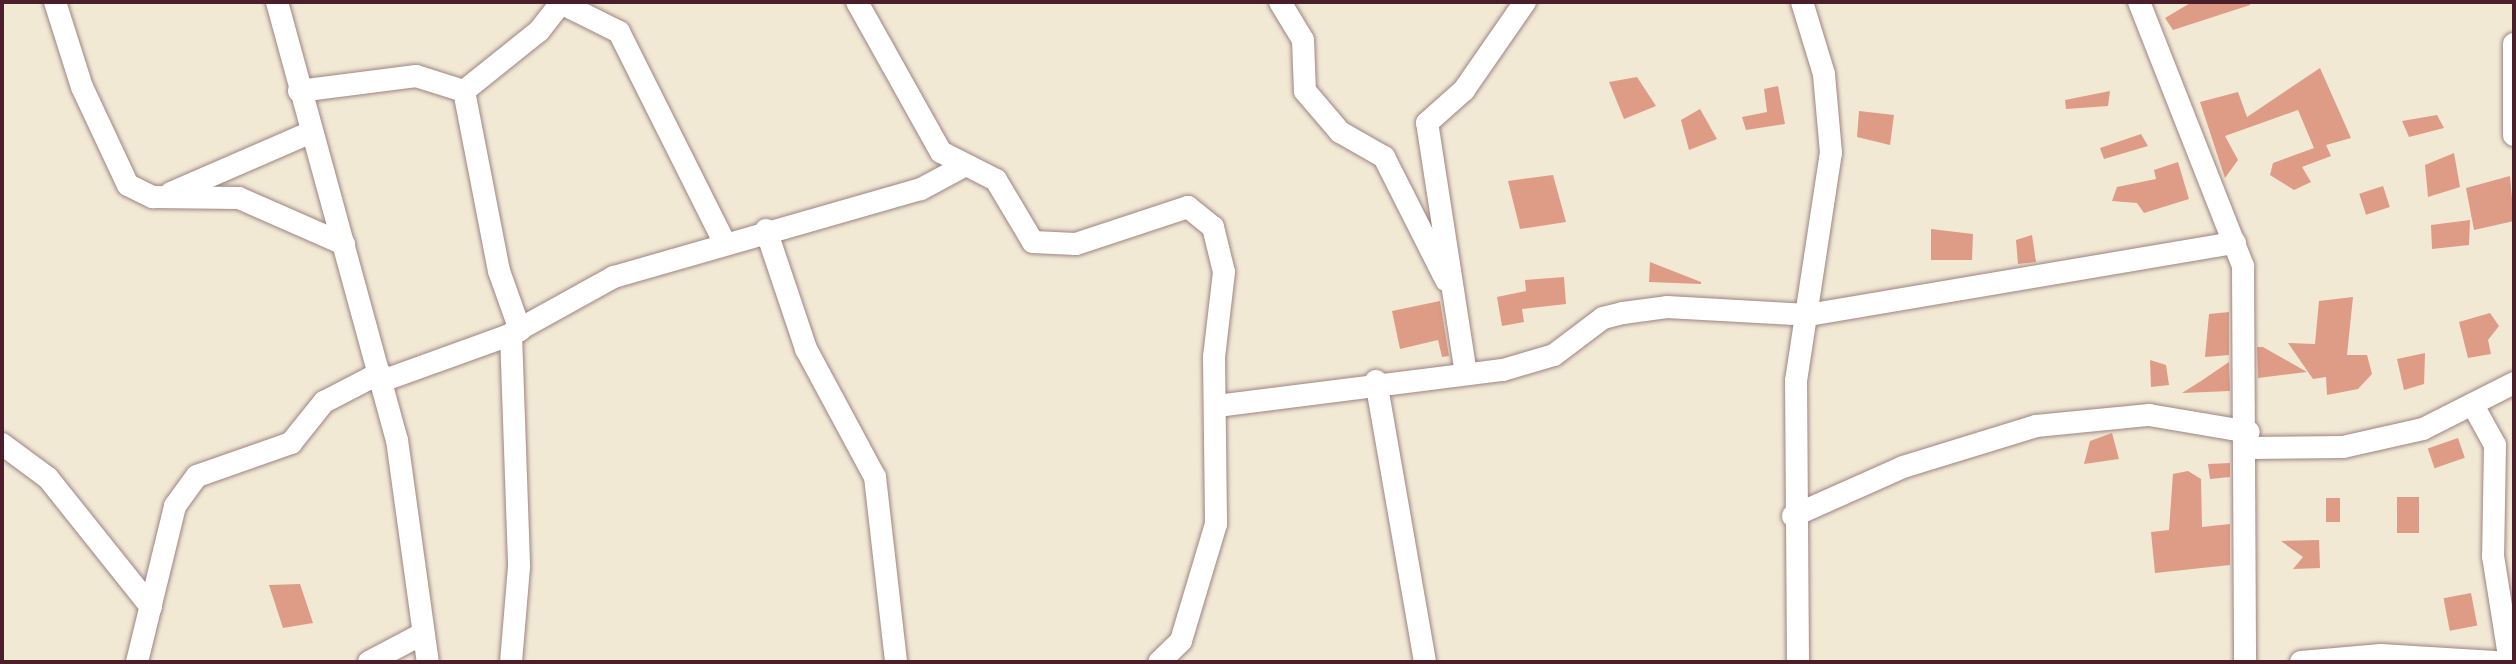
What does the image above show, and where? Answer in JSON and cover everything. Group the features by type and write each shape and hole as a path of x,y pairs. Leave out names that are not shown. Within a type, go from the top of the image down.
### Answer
{"street":[{"path":"55,2 116,166 139,194 239,198 344,244"},
{"path":"277,2 309,133 381,377 408,502 422,634 428,662"},
{"path":"857,2 941,152 962,167 996,180 1033,242 1052,246 1188,207 1206,215 1224,272 1217,406 1216,524 1181,641 1159,662"},
{"path":"1280,2 1303,40 1305,91 1340,132 1392,168 1457,307"},
{"path":"1466,374 1427,123 1464,90 1525,2"},
{"path":"1798,662 1793,516 1796,381 1831,153 1824,74 1802,2"},
{"path":"2139,2 2235,243 2249,314 2245,662"},
{"path":"464,91 539,31 559,3 619,32 725,244"},
{"path":"2514,44 2514,135"},
{"path":"299,91 416,76 464,91"},
{"path":"464,91 499,271 515,332 519,567 511,662"},
{"path":"163,197 249,153 309,133"},
{"path":"137,662 175,506 197,476 291,443 324,402 381,377 515,332 614,277 766,230 921,189 962,167"},
{"path":"766,230 806,349 875,477 896,662"},
{"path":"1217,406 1376,381 1466,374 1554,355 1603,318 1623,313 1667,307 1808,315 2235,243"},
{"path":"1376,381 1425,662"},
{"path":"1793,516 1903,467 2036,426 2149,415 2249,440 2343,447 2423,429 2474,407 2514,383"},
{"path":"2474,407 2495,445 2493,556 2510,662"},
{"path":"2,444 48,478 151,607"},
{"path":"369,662 422,634"},
{"path":"2301,662 2381,655 2495,662"}],"building":[{"path":"2192,2 2250,2 2250,5 2173,30 2165,18"},
{"path":"2320,68 2351,138 2326,145 2331,156 2302,167 2311,182 2294,190 2270,175 2273,163 2314,148 2298,110 2225,136 2238,160 2225,178 2200,102 2238,92 2247,117"},
{"path":"1637,77 1656,106 1624,119 1609,82"},
{"path":"1778,86 1785,124 1746,130 1742,117 1767,112 1764,89"},
{"path":"2110,91 2108,106 2066,109 2065,100"},
{"path":"1700,109 1717,139 1689,150 1681,120"},
{"path":"1859,111 1894,115 1890,145 1857,137"},
{"path":"2437,115 2444,128 2409,137 2402,121"},
{"path":"2141,134 2148,146 2104,159 2100,148"},
{"path":"2454,153 2460,187 2428,197 2425,165"},
{"path":"2178,162 2189,199 2144,213 2137,203 2112,201 2117,187 2156,179 2154,170"},
{"path":"1553,175 1566,222 1520,229 1508,181"},
{"path":"2510,176 2514,221 2474,230 2466,188"},
{"path":"2383,186 2390,207 2366,215 2359,194"},
{"path":"2470,220 2469,245 2432,249 2431,225"},
{"path":"1931,229 1973,234 1972,260 1931,260"},
{"path":"2032,235 2036,262 2018,264 2016,240"},
{"path":"1650,262 1701,282 1701,284 1649,282"},
{"path":"1564,277 1566,304 1522,309 1524,322 1502,326 1497,297 1526,291 1525,280"},
{"path":"2353,297 2347,355 2367,355 2372,374 2358,389 2327,395 2326,377 2313,379 2288,343 2315,344 2319,301"},
{"path":"1440,301 1449,356 1442,357 1438,340 1400,349 1392,311"},
{"path":"2229,312 2229,355 2205,357 2209,314"},
{"path":"2490,313 2499,326 2488,340 2491,354 2468,358 2459,322"},
{"path":"2257,347 2263,347 2307,372 2258,378"},
{"path":"2425,353 2424,384 2404,390 2397,359"},
{"path":"2150,360 2166,365 2169,385 2151,387"},
{"path":"2229,362 2230,391 2182,393 2201,381"},
{"path":"2112,433 2119,459 2084,464 2090,441"},
{"path":"2458,438 2465,458 2435,468 2428,448"},
{"path":"2230,463 2230,477 2210,479 2208,464"},
{"path":"2188,471 2201,479 2202,527 2230,524 2230,565 2155,573 2151,532 2169,530 2173,474"},
{"path":"2397,497 2419,497 2419,533 2397,533"},
{"path":"2326,498 2340,498 2340,522 2326,522"},
{"path":"2319,540 2320,568 2293,569 2303,557 2281,541"},
{"path":"300,584 313,623 283,628 269,585"},
{"path":"2471,593 2477,625 2450,631 2444,598"}]}
